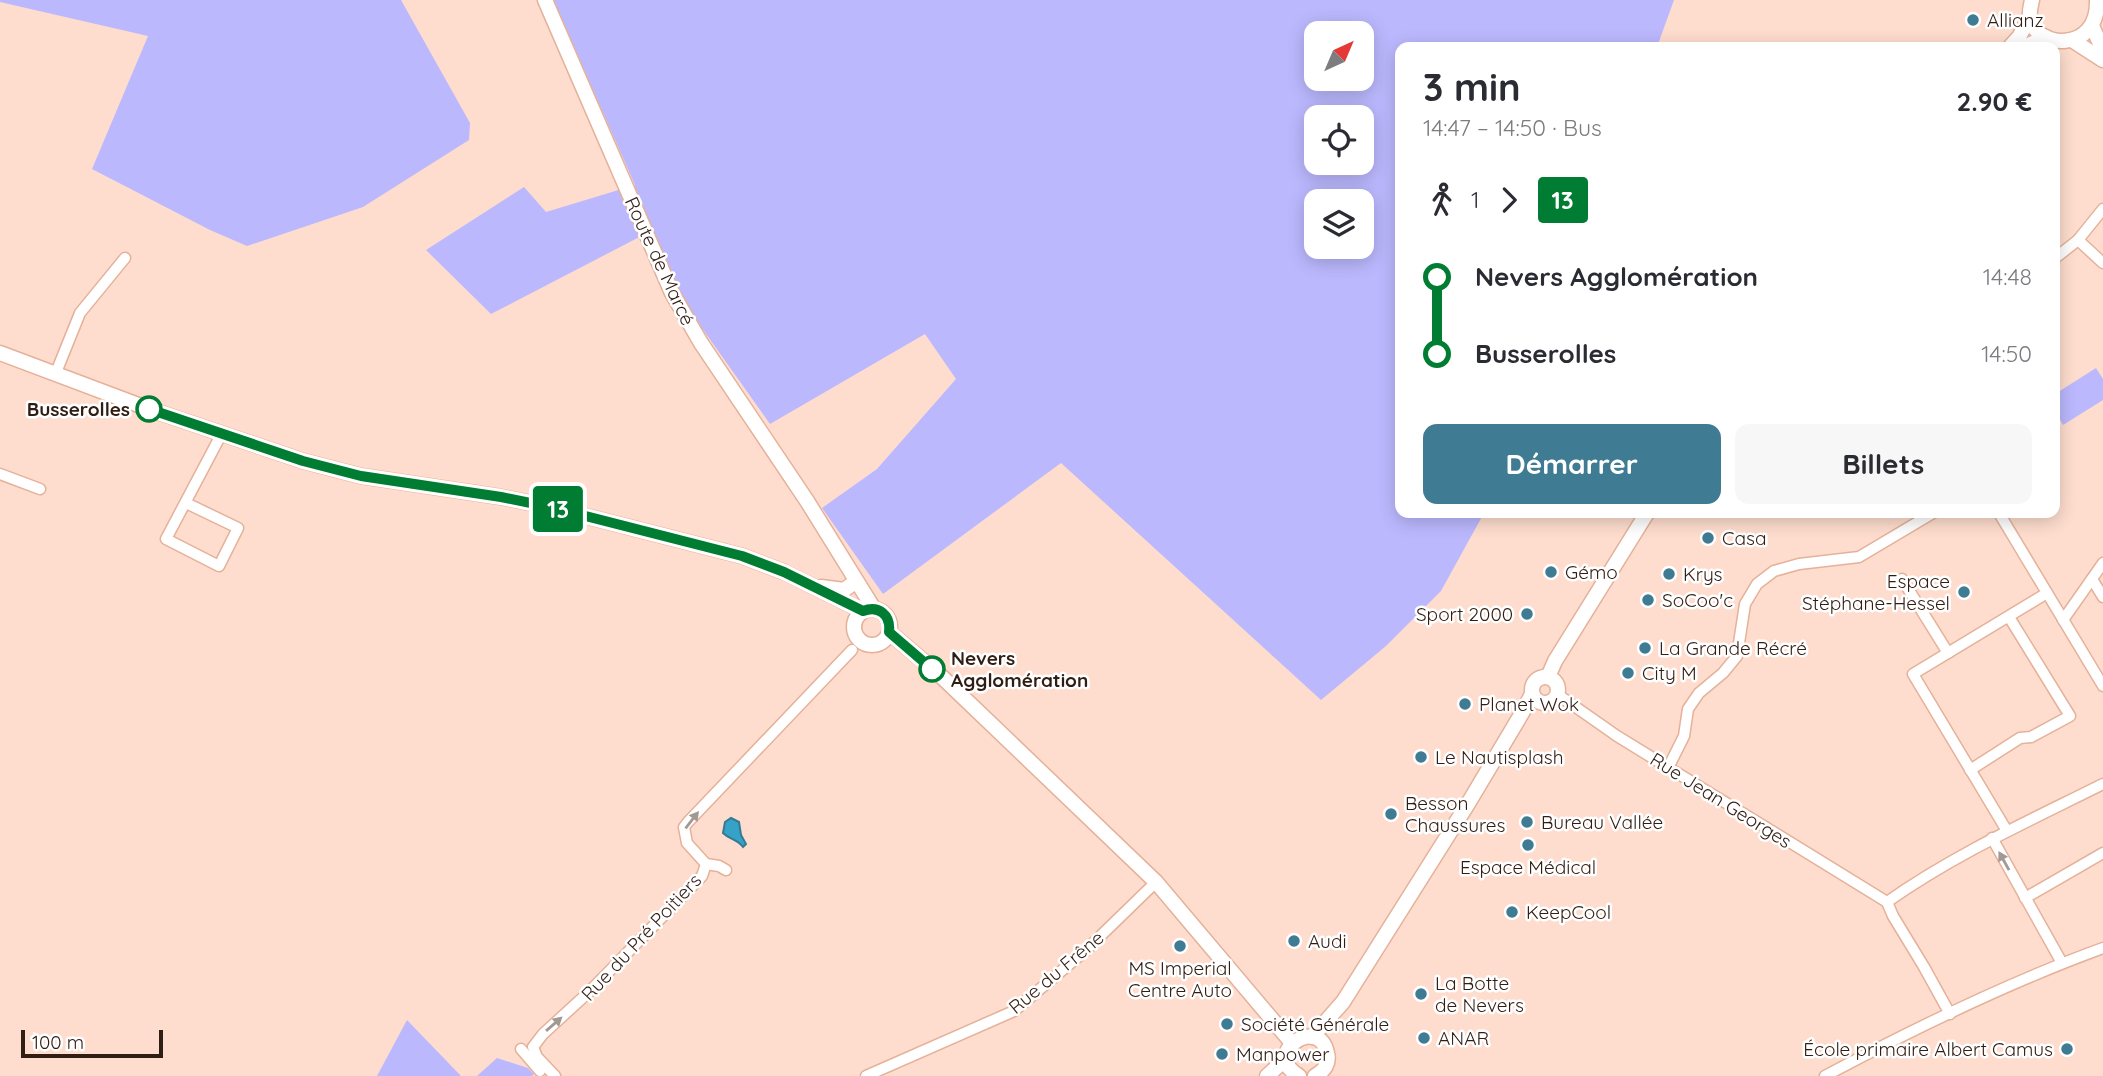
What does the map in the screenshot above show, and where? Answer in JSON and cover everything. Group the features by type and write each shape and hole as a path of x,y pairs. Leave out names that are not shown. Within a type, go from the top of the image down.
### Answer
{"main road":[{"name":"Route de Marcé","path":"545,0 672,293 701,343 855,578 864,613 887,617 890,627 869,641"},
{"path":"2014,42 2030,17 2032,0"},
{"path":"2030,17 2037,30 2046,37 2053,40 2072,40 2082,36 2092,26 2098,12 2097,0"},
{"path":"2092,26 2103,50"},
{"path":"2035,42 2046,37"},
{"path":"2072,40 2103,60"},
{"path":"0,353 149,409 303,461 361,476 550,507 742,556 784,572 864,613 855,631 869,641 891,646 924,663 942,677 1156,882 1292,1043"},
{"path":"1548,677 1555,661 1644,518"},
{"path":"810,585 840,590 848,588 855,578"},
{"path":"1540,677 1548,677 1555,682 1557,694 1552,701 1538,698 1534,682 1540,677"},
{"path":"1315,1076 1329,1070 1325,1046 1343,1002 1522,713 1538,698"},
{"path":"1312,1037 1343,1002"},
{"path":"1297,1075 1288,1064 1287,1058 1292,1043 1312,1037 1325,1046"},
{"path":"1268,1076 1287,1058"},
{"path":"1268,1076 1297,1075"}],"street":[{"path":"2060,255 2078,240 2103,209"},
{"path":"2078,240 2103,263"},
{"path":"55,374 80,313 125,258"},
{"path":"186,503 238,528 219,566 166,539 222,433"},
{"path":"0,474 40,489"},
{"path":"1668,768 1685,736 1688,709 1699,693 1723,673 1737,656 1745,604 1757,584 1774,571 1798,564 1859,557 1925,518"},
{"path":"2002,518 2103,686"},
{"path":"2063,620 2103,562"},
{"path":"1902,579 1948,653"},
{"path":"2092,579 2103,597"},
{"path":"2007,831 1913,674 2047,593"},
{"path":"1970,770 2020,738 2031,737 2070,716 2009,617"},
{"name":"Rue du Pré Poitiers","path":"527,1048 582,999 702,876 706,864 687,843 684,827 869,641"},
{"name":"Rue Jean Georges","path":"1557,694 1617,736 1887,902"},
{"path":"1950,1014 1892,916 1887,902 1992,838 2103,784"},
{"path":"1992,838 2062,963"},
{"path":"2025,898 2103,853"},
{"path":"706,864 726,870"},
{"name":"Rue du Frêne","path":"866,1076 1014,1011 1085,951 1156,882"},
{"path":"1825,1076 1847,1071 1950,1014 2062,963 2103,948"},
{"path":"527,1048 545,1076"},
{"path":"527,1048 555,1076"}],"shaded area":[{"path":"0,0 401,0 470,123 469,140 363,207 247,246 210,230 92,169 148,36"},
{"path":"553,0 1674,0 1659,42 1395,42 1395,518 1481,518 1441,591 1386,646 1321,700 1061,463 883,594 822,508 877,469 956,379 925,334 770,424 689,310 651,231 491,314 426,250 524,187 546,212 635,185"},
{"path":"2096,368 2103,379 2103,400 2063,425 2060,420 2060,391"},
{"path":"731,818 739,822 746,844 743,847 723,833 725,822"},
{"path":"407,1020 461,1076 377,1076"},
{"path":"497,1058 528,1068 534,1074 477,1076"}],"bus line":[{"name":"13","path":"149,409 303,461 361,476 550,507 742,556 784,572 863,611 879,610 887,617 889,632 932,669"}],"place":[{"name":"Allianz","path":"1973,20"},
{"name":"Busserolles","path":"149,409"},
{"name":"Casa","path":"1708,538"},
{"name":"Gémo","path":"1551,572"},
{"name":"Krys","path":"1669,574"},
{"name":"Espace Stéphane-Hessel","path":"1964,592"},
{"name":"SoCoo'c","path":"1648,600"},
{"name":"Sport 2000","path":"1527,614"},
{"name":"La Grande Récré","path":"1645,648"},
{"name":"Nevers Agglomération","path":"932,669"},
{"name":"City M","path":"1628,673"},
{"name":"Planet Wok","path":"1465,704"},
{"name":"Le Nautisplash","path":"1421,757"},
{"name":"Besson Chaussures","path":"1391,814"},
{"name":"Bureau Vallée","path":"1527,822"},
{"name":"Espace Médical","path":"1528,845"},
{"name":"KeepCool","path":"1512,912"},
{"name":"Audi","path":"1294,941"},
{"name":"MS Imperial Centre Auto","path":"1180,946"},
{"name":"La Botte de Nevers","path":"1421,994"},
{"name":"Société Générale","path":"1227,1024"},
{"name":"ANAR","path":"1424,1038"},
{"name":"École primaire Albert Camus","path":"2067,1049"},
{"name":"Manpower","path":"1222,1054"}]}
